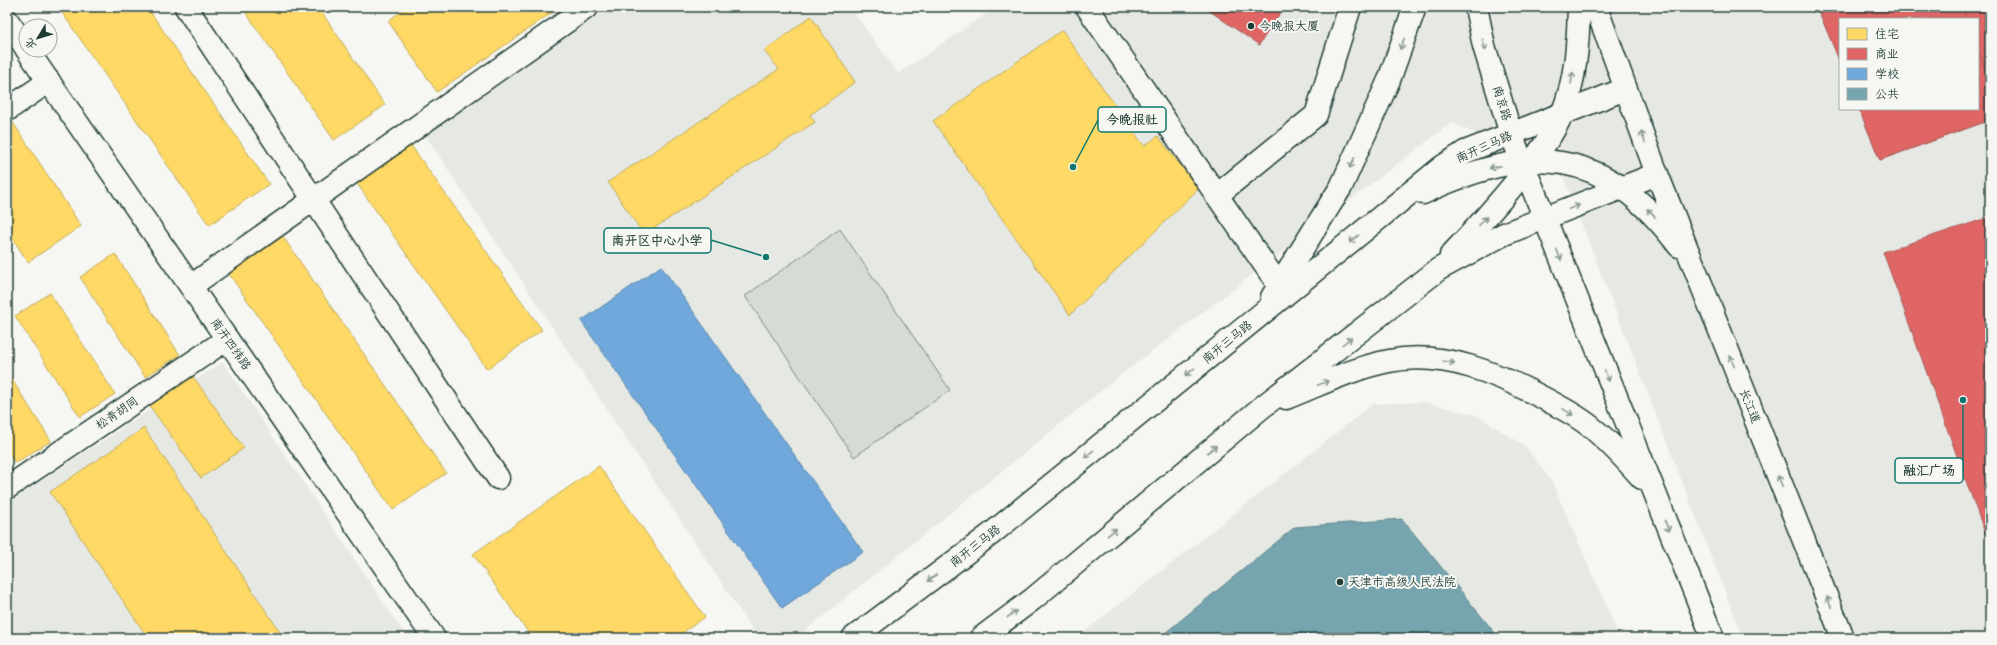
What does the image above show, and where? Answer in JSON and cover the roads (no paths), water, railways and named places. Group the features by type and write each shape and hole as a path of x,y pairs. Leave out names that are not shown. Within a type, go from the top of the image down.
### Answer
{"main road":[{"path":"186,7 498,478"},
{"path":"191,286 587,7"},
{"path":"1087,7 1280,288"},
{"path":"1216,196 1316,115 1350,7"},
{"path":"1253,321 1280,288 1340,187 1389,80 1415,7"},
{"name":"南京路","path":"1476,7 1484,46 1511,134 1527,164 1544,219"},
{"path":"1426,279 1490,213 1527,164 1549,140 1562,114 1570,89 1576,56 1580,7"},
{"path":"981,638 1033,598 1261,408 1439,269 1504,234 1657,174 1596,7"},
{"name":"南开四纬路","path":"7,20 18,36"},
{"name":"南开四纬路","path":"33,58 433,638"},
{"path":"7,110 49,82"},
{"name":"南开三马路","path":"853,638 991,534 1448,164 1465,152 1625,89"},
{"path":"1384,215 1423,193 1454,178 1490,168 1551,161 1592,170 1635,196 1669,232 1699,278"},
{"name":"长江道","path":"1657,174 1843,638"},
{"path":"1544,219 1713,638"},
{"name":"松青胡同","path":"7,488 227,339"},
{"path":"1261,408 1349,372 1389,361 1424,358 1454,362 1487,372 1523,387 1589,426 1614,447 1652,489"}],"place":[{"name":"今晚报大厦","path":"1251,26"},
{"name":"今晚报社","path":"1073,167"},
{"name":"南开区中心小学","path":"766,257"},
{"name":"融汇广场","path":"1963,400"},
{"name":"天津市高级人民法院","path":"1340,582"}]}
